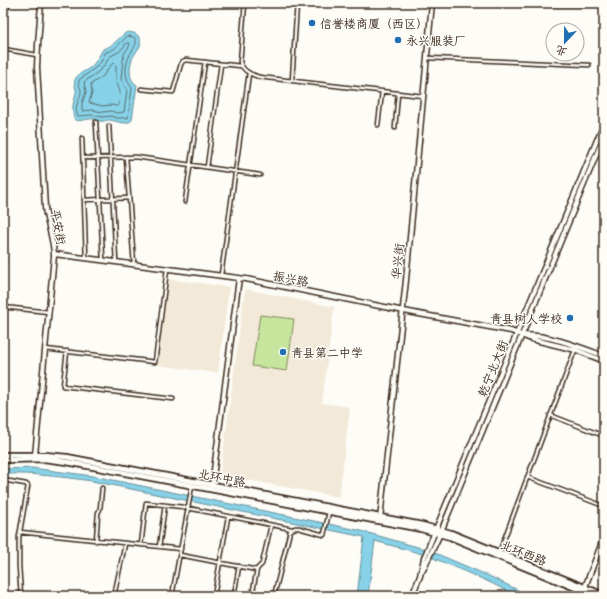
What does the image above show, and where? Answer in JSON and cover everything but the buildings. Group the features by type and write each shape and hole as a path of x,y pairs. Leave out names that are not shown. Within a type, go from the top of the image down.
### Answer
{"main road":[{"path":"549,3 604,3"},
{"name":"北环中路","path":"3,456 35,455 73,458 438,531"},
{"name":"北环中路","path":"3,460 39,459 67,462 329,512 380,520"},
{"name":"北环西路","path":"438,531 499,553 604,595"},
{"name":"北环西路","path":"438,531 595,596"}],"street":[{"path":"3,23 8,3"},
{"name":"平安街","path":"35,455 54,254 45,208 37,55 41,3"},
{"path":"245,3 240,62 249,73 259,77 424,96"},
{"path":"292,81 297,3"},
{"name":"华兴街","path":"380,520 428,58 432,3"},
{"path":"3,49 37,55"},
{"path":"428,58 589,65"},
{"path":"140,89 173,92 183,61 186,60 242,66"},
{"path":"185,202 205,62"},
{"path":"207,167 221,64"},
{"path":"221,275 249,73"},
{"path":"378,125 382,91"},
{"path":"395,128 398,93"},
{"path":"96,122 103,260"},
{"name":"乾宁北大街","path":"520,334 604,123"},
{"path":"109,126 116,262"},
{"path":"82,138 86,258"},
{"name":"乾宁北大街","path":"412,596 433,542 603,139"},
{"path":"126,157 134,264"},
{"path":"83,158 144,158 260,175"},
{"path":"84,200 129,198"},
{"name":"振兴路","path":"54,254 239,278 520,334"},
{"path":"3,271 4,260"},
{"path":"46,349 155,362 167,268"},
{"path":"212,485 239,278"},
{"path":"3,307 49,312"},
{"path":"520,334 531,339 575,349 604,361"},
{"path":"520,334 532,335 568,343 604,356"},
{"path":"499,553 575,349"},
{"path":"67,352 64,386 173,399"},
{"path":"550,415 604,436"},
{"path":"527,477 604,506"},
{"path":"3,480 26,484 28,486 20,532 19,566 21,596"},
{"path":"172,596 192,486"},
{"path":"96,541 102,488"},
{"path":"141,545 146,503 187,509 271,526 292,529 299,528 324,534 329,512"},
{"path":"159,547 165,505"},
{"path":"214,596 228,517"},
{"path":"252,596 257,570 262,564 271,526"},
{"path":"274,596 292,529"},
{"path":"20,532 181,549"},
{"path":"585,588 604,537"},
{"path":"114,596 125,544"},
{"path":"180,555 257,570"},
{"path":"234,596 239,566"}],"shaded area":[{"path":"168,279 229,287 218,373 157,365"},
{"name":"青县第二中学","path":"245,289 334,307 322,403 350,407 339,497 220,475"}],"green space":[{"path":"260,315 294,319 287,371 252,366"}],"water":[{"path":"127,32 134,33 140,37 140,46 132,60 130,68 132,80 137,85 132,120 127,123 121,123 110,120 75,120 73,103 76,93 74,82 77,76 91,67 103,49 113,44"},
{"path":"32,468 93,476 358,530 428,550 489,576 530,596 517,596 487,581 426,555 375,541 368,596 357,596 364,537 92,481 36,475 3,474 3,469"}],"place":[{"name":"信誉楼商厦（西区）","path":"312,23"},
{"name":"永兴服装厂","path":"398,40"},
{"name":"青县树人学校","path":"570,318"},
{"name":"青县第二中学","path":"283,352"}]}
